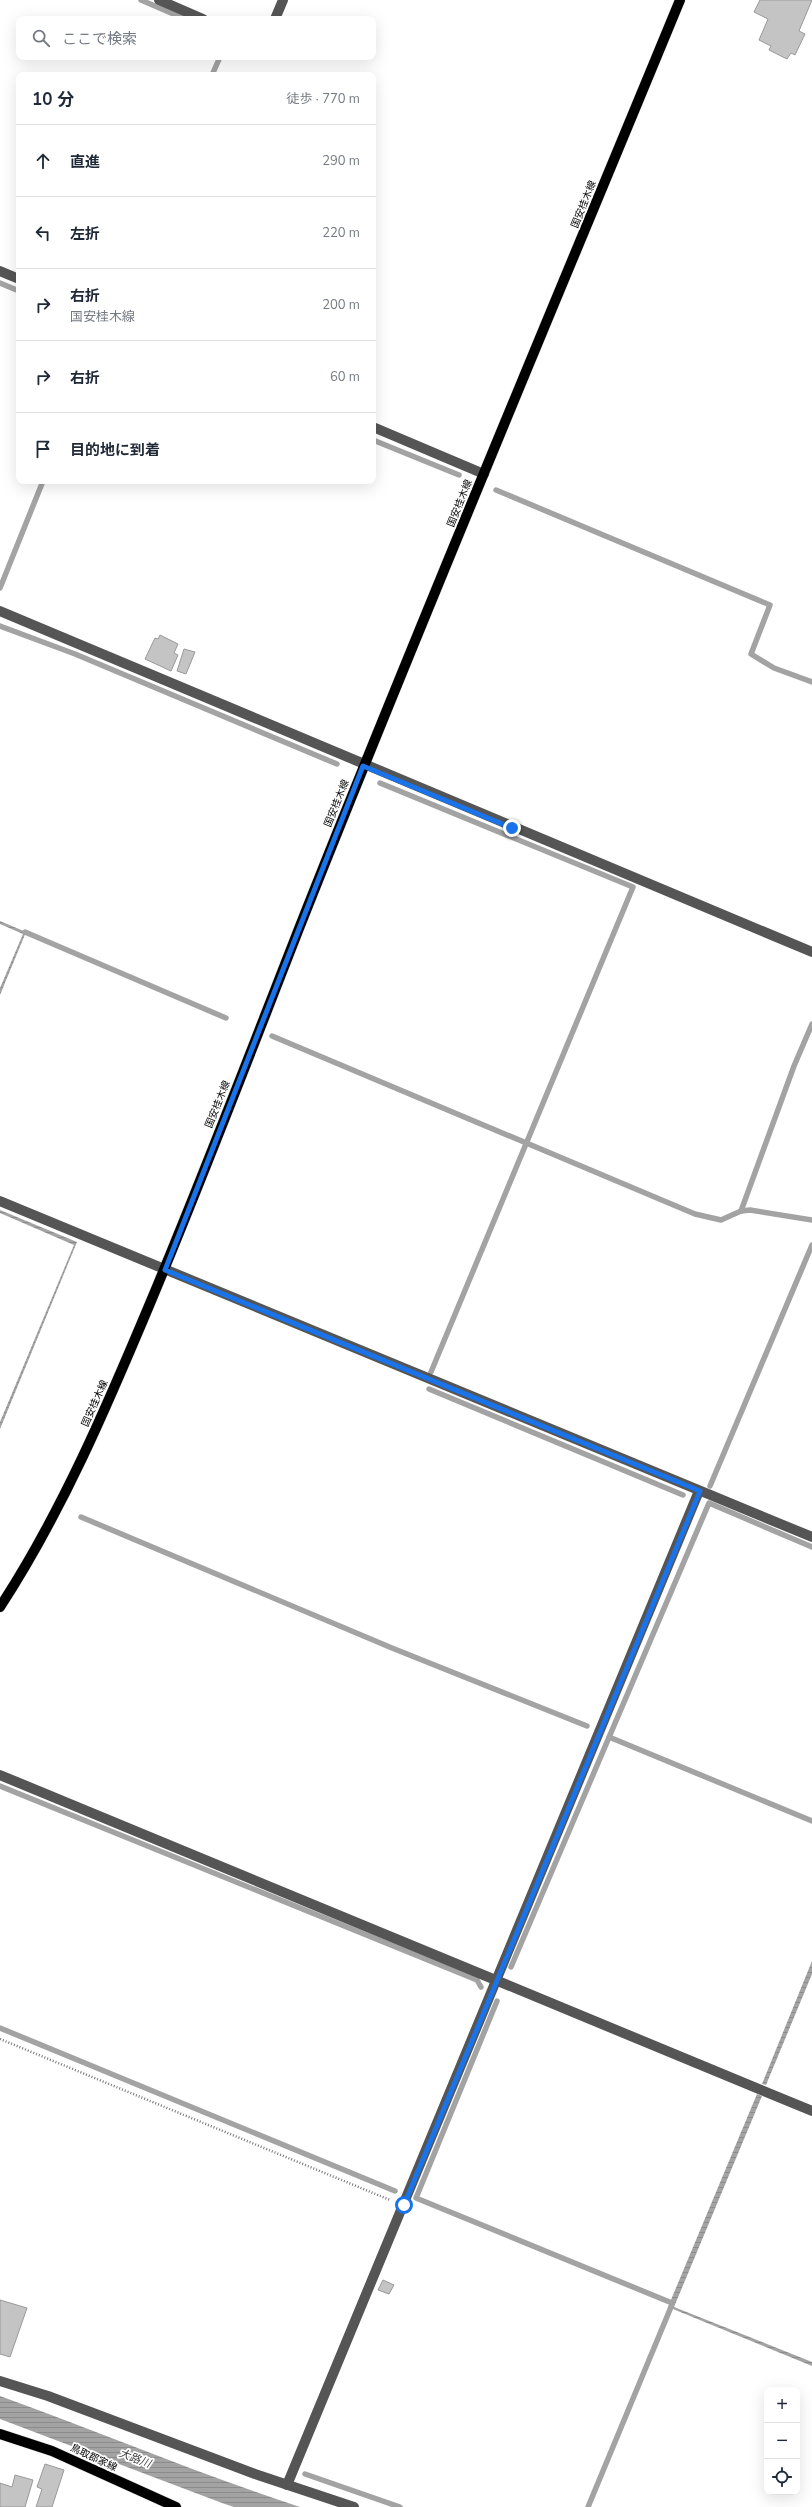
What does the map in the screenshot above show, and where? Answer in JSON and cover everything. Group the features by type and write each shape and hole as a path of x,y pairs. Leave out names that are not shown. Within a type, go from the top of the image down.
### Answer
{"main road":[{"name":"国安桂木線","path":"0,1607 23,1572 47,1527 106,1408 165,1270 363,766 680,0"},
{"name":"鳥取郡家線","path":"0,2434 52,2451 176,2507"}],"street":[{"path":"159,0 196,16"},
{"path":"276,16 283,0"},
{"path":"0,271 16,278"},
{"path":"376,428 484,474"},
{"path":"0,611 363,766 812,952"},
{"path":"0,1200 165,1270 812,1537"},
{"path":"287,2485 700,1491"},
{"path":"0,1775 496,1982 812,2111"},
{"path":"0,2381 48,2396 287,2485 354,2507"}],"path":[{"path":"0,2038 404,2205"}],"water":[{"path":"0,921 26,932 0,995 0,988 23,934 0,924"},
{"path":"0,1210 77,1242 0,1429 0,1422 74,1245 0,1213"},
{"path":"812,1961 812,1974 766,2085 762,2084"},
{"path":"757,2094 762,2096 674,2307 812,2362 812,2366 668,2307"},
{"name":"大路川","path":"0,2396 225,2481 300,2507 234,2507 222,2503 0,2419"}],"building":[{"path":"760,0 812,0 799,31 805,34 795,55 791,53 787,59 769,50 771,46 759,40 768,19 754,12"},
{"path":"160,635 178,644 174,653 178,655 171,671 145,659 155,638 158,639"},
{"path":"184,649 195,652 186,674 177,671"},
{"path":"383,2280 394,2285 389,2294 378,2290"},
{"path":"0,2300 27,2308 10,2357 0,2354"},
{"path":"45,2464 64,2470 52,2507 36,2507 42,2489 37,2487"},
{"path":"15,2475 33,2480 25,2507 0,2507 0,2483 12,2487"}],"waterway":[{"path":"141,0 178,16"},
{"path":"213,72 219,60"},
{"path":"0,283 16,290"},
{"path":"376,441 459,475"},
{"path":"0,588 42,484"},
{"path":"496,490 770,605 751,654 774,668 812,682"},
{"path":"0,626 75,654 337,764"},
{"path":"380,783 633,887 431,1372"},
{"path":"25,932 226,1018"},
{"path":"741,1211 794,1066 812,1024"},
{"path":"272,1036 695,1214 721,1220 741,1211 750,1210 812,1220"},
{"path":"710,1486 812,1245"},
{"path":"429,1389 683,1495"},
{"path":"511,1967 709,1503 812,1547"},
{"path":"81,1517 392,1648 587,1726"},
{"path":"609,1737 812,1821"},
{"path":"0,1786 477,1980 481,1987"},
{"path":"497,2001 416,2198 672,2303"},
{"path":"0,2028 395,2191"},
{"path":"588,2507 671,2307"},
{"path":"305,2474 400,2507"}],"route":[{"path":"404,2205 700,1491 165,1270 363,766 512,828"}]}
